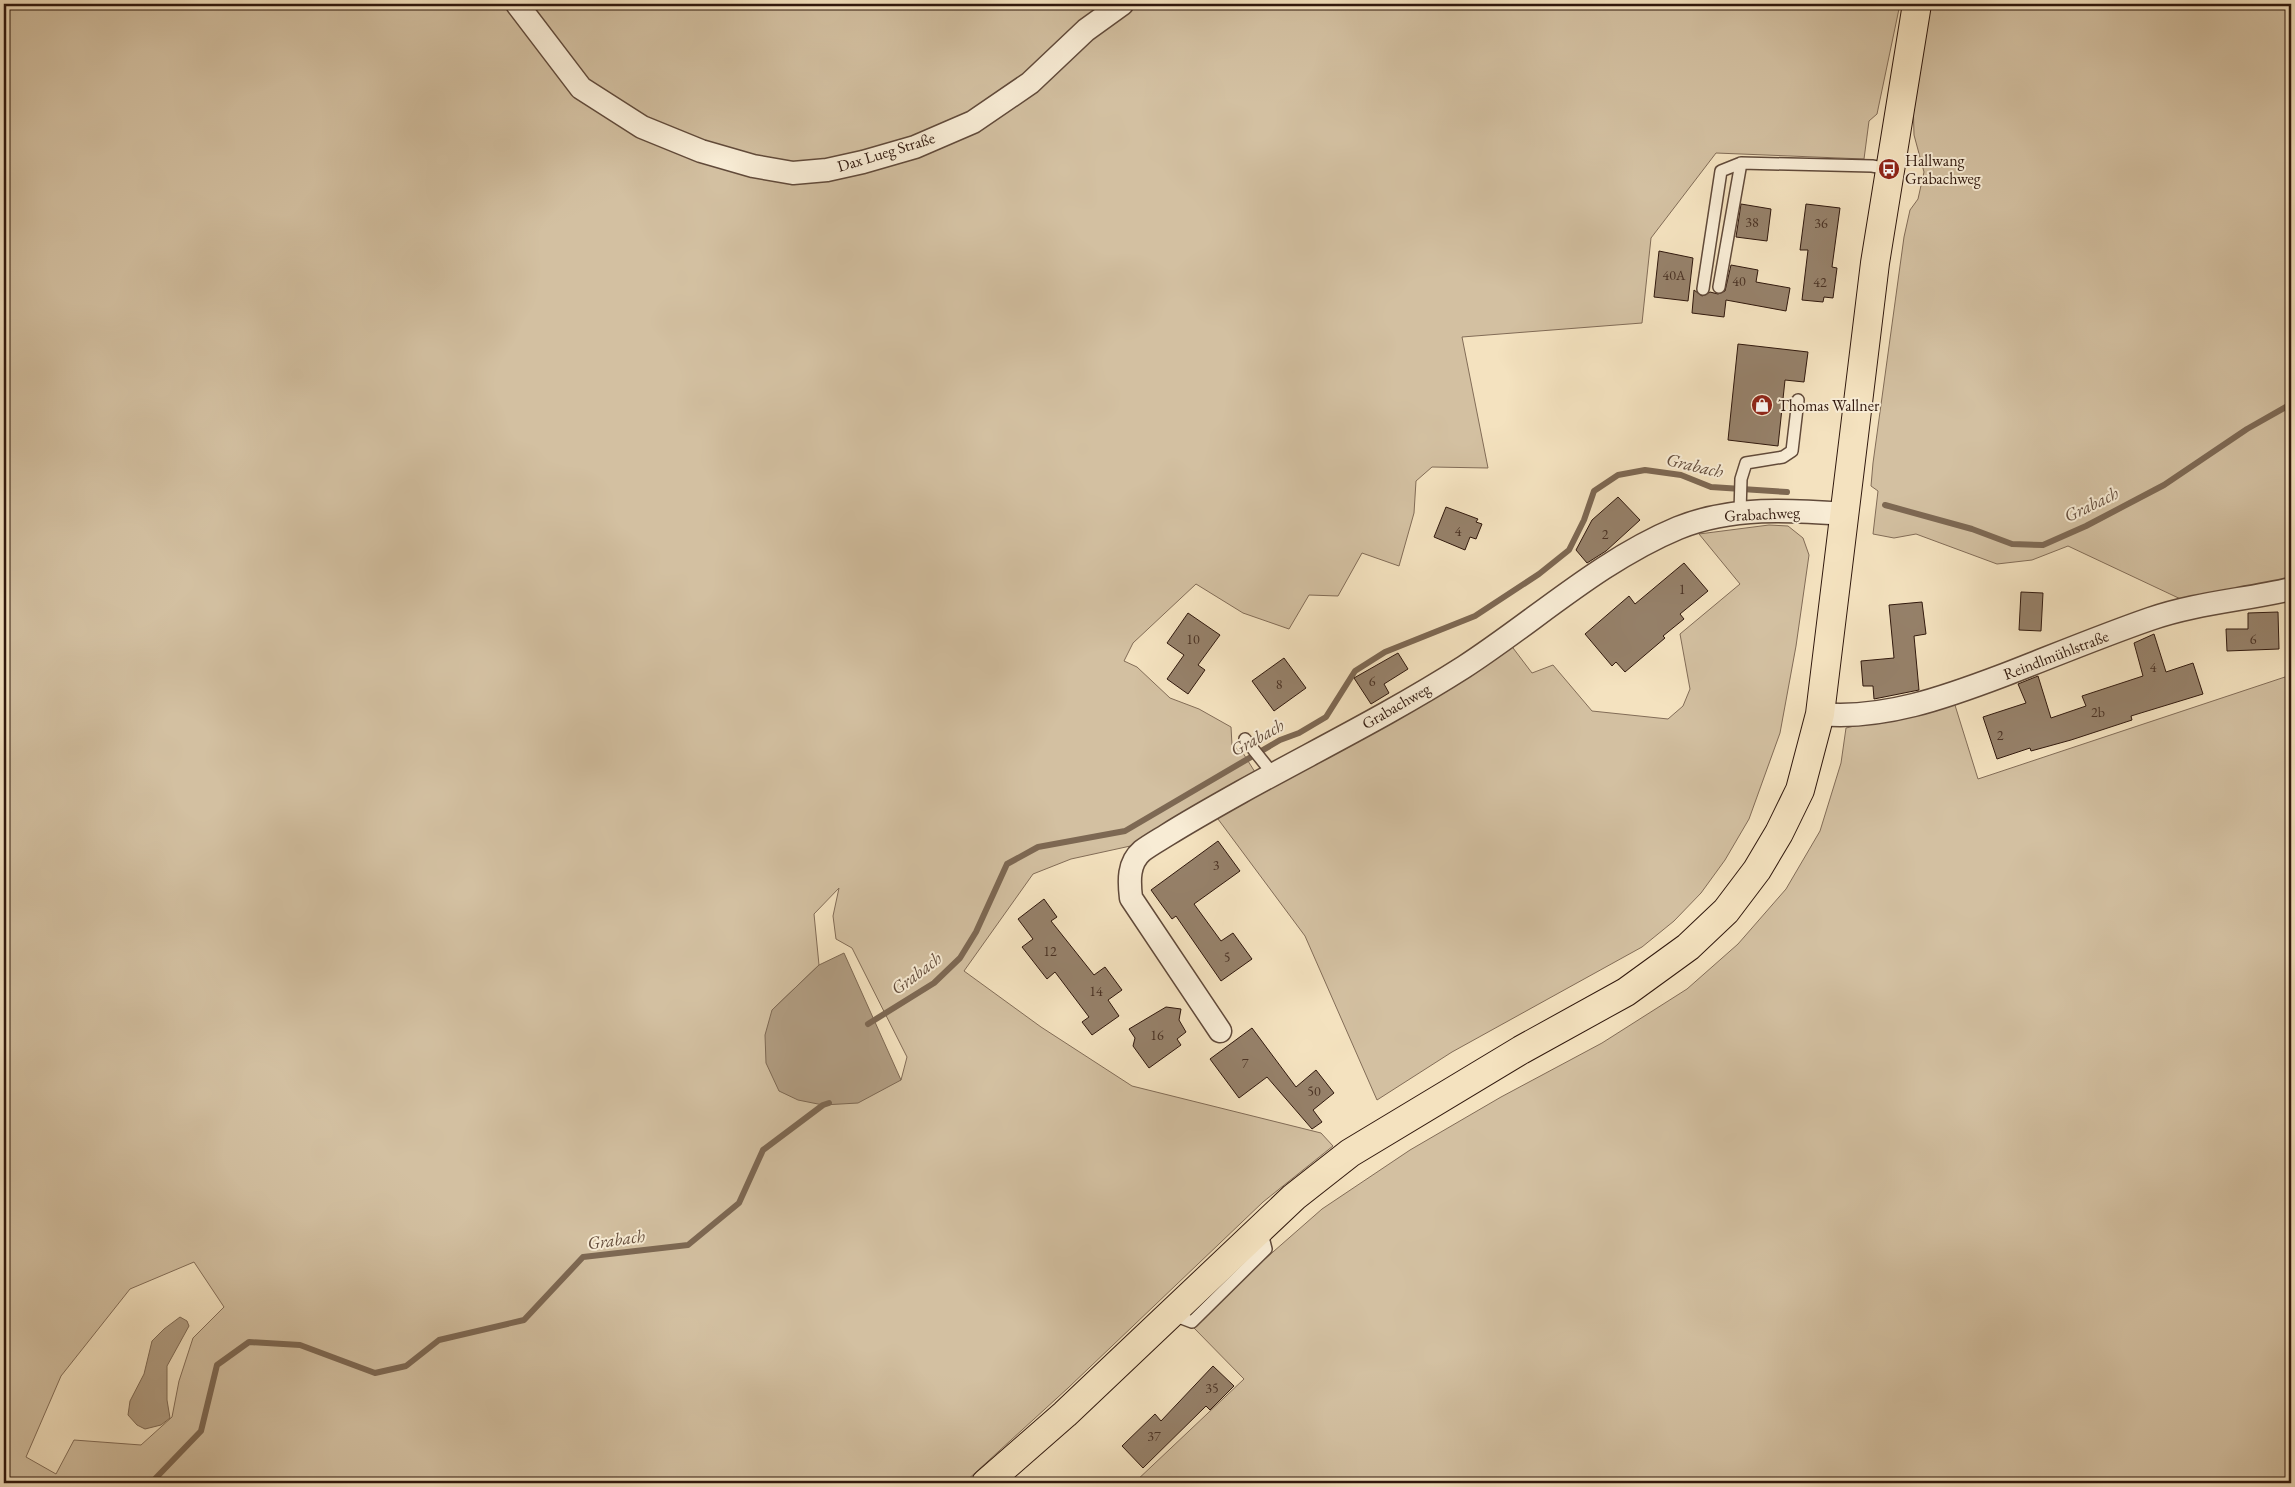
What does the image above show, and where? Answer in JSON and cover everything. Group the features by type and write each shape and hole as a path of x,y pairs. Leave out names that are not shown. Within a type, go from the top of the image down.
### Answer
{"main road":[{"path":"986,1483 1064,1414 1294,1197 1350,1153 1521,1050 1626,992 1688,947 1726,911 1757,870 1779,833 1800,790 1820,714 1846,514 1875,263 1916,4"}],"street":[{"name":"Dax Lueg Straße","path":"517,4 582,88 642,127 701,151 753,166 793,173 827,170 863,162 915,147 973,122 1030,83 1086,30 1122,4"},
{"name":"Grabachweg","path":"1220,1031 1131,898 1128,873 1141,852 1268,768 1463,667 1611,563 1680,528 1722,515 1739,506 1780,511 1846,514"},
{"name":"Reindlmühlstraße","path":"1820,714 1842,716 1881,712 1956,693 2152,618 2204,604 2291,589"}],"lane":[{"path":"1703,289 1721,171 1741,163 1872,166 1890,170"},
{"path":"1719,287 1741,163"},
{"path":"1739,506 1741,479 1746,463 1783,457 1792,451 1798,400"},
{"path":"1248,744 1268,768"}],"shaded area":[{"path":"4,4 1900,4 1877,114 1869,121 1864,159 1716,153 1651,238 1642,323 1462,337 1488,468 1432,467 1416,481 1414,513 1399,566 1362,553 1338,596 1309,595 1289,629 1243,613 1196,584 1133,643 1124,661 1137,667 1170,698 1199,709 1231,727 1232,745 1243,753 1265,788 1510,644 1532,673 1553,665 1592,711 1668,719 1683,706 1690,689 1680,634 1740,584 1699,534 1769,525 1788,526 1803,538 1809,555 1796,646 1780,733 1749,819 1725,860 1701,893 1674,921 1642,947 1452,1052 1377,1100 1305,936 1215,815 1135,845 1071,859 1033,874 964,971 1041,1027 1132,1086 1321,1133 1333,1146 1263,1202 1068,1388 964,1483 4,1483","holes":["839,888 833,916 836,939 852,948 907,1057 901,1080 772,1010 819,965 814,914","194,1262 224,1307 193,1338 179,1381 172,1417 141,1445 74,1440 56,1474 26,1457 61,1376 130,1289"]},
{"path":"1927,4 2291,4 2291,582 2187,602 2068,546 2032,560 1997,564 1916,534 1894,538 1873,534 1878,491 1871,486 1873,463 1904,237 1910,210 1918,199 1924,172 1914,135 1913,95"},
{"path":"2291,675 2291,1483 1134,1483 1244,1379 1194,1328 1257,1266 1322,1209 1410,1150 1501,1097 1602,1043 1687,989 1738,944 1786,889 1820,831 1841,763 1846,728 1954,702 1978,779"},
{"path":"844,953 901,1080 858,1103 823,1105 798,1100 779,1091 766,1063 765,1035 772,1010 819,965"},
{"path":"180,1317 187,1321 189,1326 167,1366 167,1400 170,1418 161,1425 145,1429 137,1425 128,1415 130,1401 144,1374 152,1341"}],"building":[{"path":"1741,204 1771,209 1767,241 1736,237"},
{"path":"1806,204 1840,208 1832,267 1837,268 1833,298 1824,297 1823,302 1802,300 1808,250 1800,250"},
{"path":"1659,251 1693,258 1688,301 1654,297"},
{"path":"1731,265 1758,270 1756,282 1790,288 1786,311 1726,300 1724,317 1692,313 1694,290 1702,296 1710,292 1718,294 1725,291"},
{"path":"1738,344 1808,352 1804,382 1785,380 1778,446 1728,440"},
{"path":"1618,497 1640,520 1606,551 1587,563 1576,550 1592,520"},
{"path":"1446,507 1478,519 1476,522 1482,524 1476,539 1470,537 1465,550 1434,537"},
{"path":"1684,563 1708,591 1680,614 1684,619 1663,636 1665,638 1625,672 1616,662 1612,666 1585,634 1629,596 1635,604"},
{"path":"2021,592 2043,593 2041,631 2019,630"},
{"path":"1922,602 1926,634 1914,636 1919,690 1874,699 1873,686 1863,686 1861,661 1894,658 1889,605"},
{"path":"2278,612 2279,649 2227,651 2226,629 2248,629 2248,613"},
{"path":"1188,613 1220,635 1198,665 1205,670 1188,694 1167,679 1184,655 1167,643"},
{"path":"2154,634 2166,672 2193,663 2203,694 2131,716 2132,720 2071,740 2031,751 2030,748 1997,759 1983,717 2026,703 2018,684 2038,676 2051,718 2086,706 2082,696 2143,676 2134,643"},
{"path":"1398,653 1408,669 1384,684 1389,693 1371,704 1354,678"},
{"path":"1284,658 1306,688 1274,711 1252,681"},
{"path":"1218,841 1240,871 1194,904 1221,941 1233,933 1252,959 1221,981 1176,916 1172,919 1151,890"},
{"path":"1044,899 1057,917 1051,921 1094,975 1105,967 1122,990 1108,1000 1119,1016 1092,1035 1082,1022 1089,1017 1055,972 1047,979 1022,947 1033,939 1018,919"},
{"path":"1166,1007 1181,1009 1179,1020 1186,1032 1177,1039 1181,1045 1149,1068 1133,1046 1135,1038 1129,1029"},
{"path":"1252,1028 1296,1087 1316,1070 1334,1093 1313,1110 1322,1122 1312,1129 1267,1077 1239,1098 1210,1059"},
{"path":"1213,1366 1234,1386 1210,1410 1206,1406 1143,1468 1122,1446 1155,1414 1161,1421"}],"waterway":[{"name":"Grabach","path":"1885,505 1972,529 2012,544 2043,545 2086,526 2164,485 2247,429 2291,404"},
{"name":"Grabach","path":"868,1024 934,983 960,958 976,932 1007,864 1038,847 1125,831 1280,740 1299,733 1326,717 1355,671 1385,652 1475,616 1539,574 1569,550 1584,520 1594,491 1618,475 1645,470 1681,475 1711,487 1787,492"},
{"name":"Grabach","path":"151,1483 201,1431 217,1365 249,1342 300,1345 375,1373 406,1366 439,1340 524,1320 583,1257 688,1245 739,1203 763,1150 823,1105 829,1103"}],"place":[{"name":"Hallwang Grabachweg","path":"1889,169"},
{"name":"Thomas Wallner","path":"1762,405"}]}
